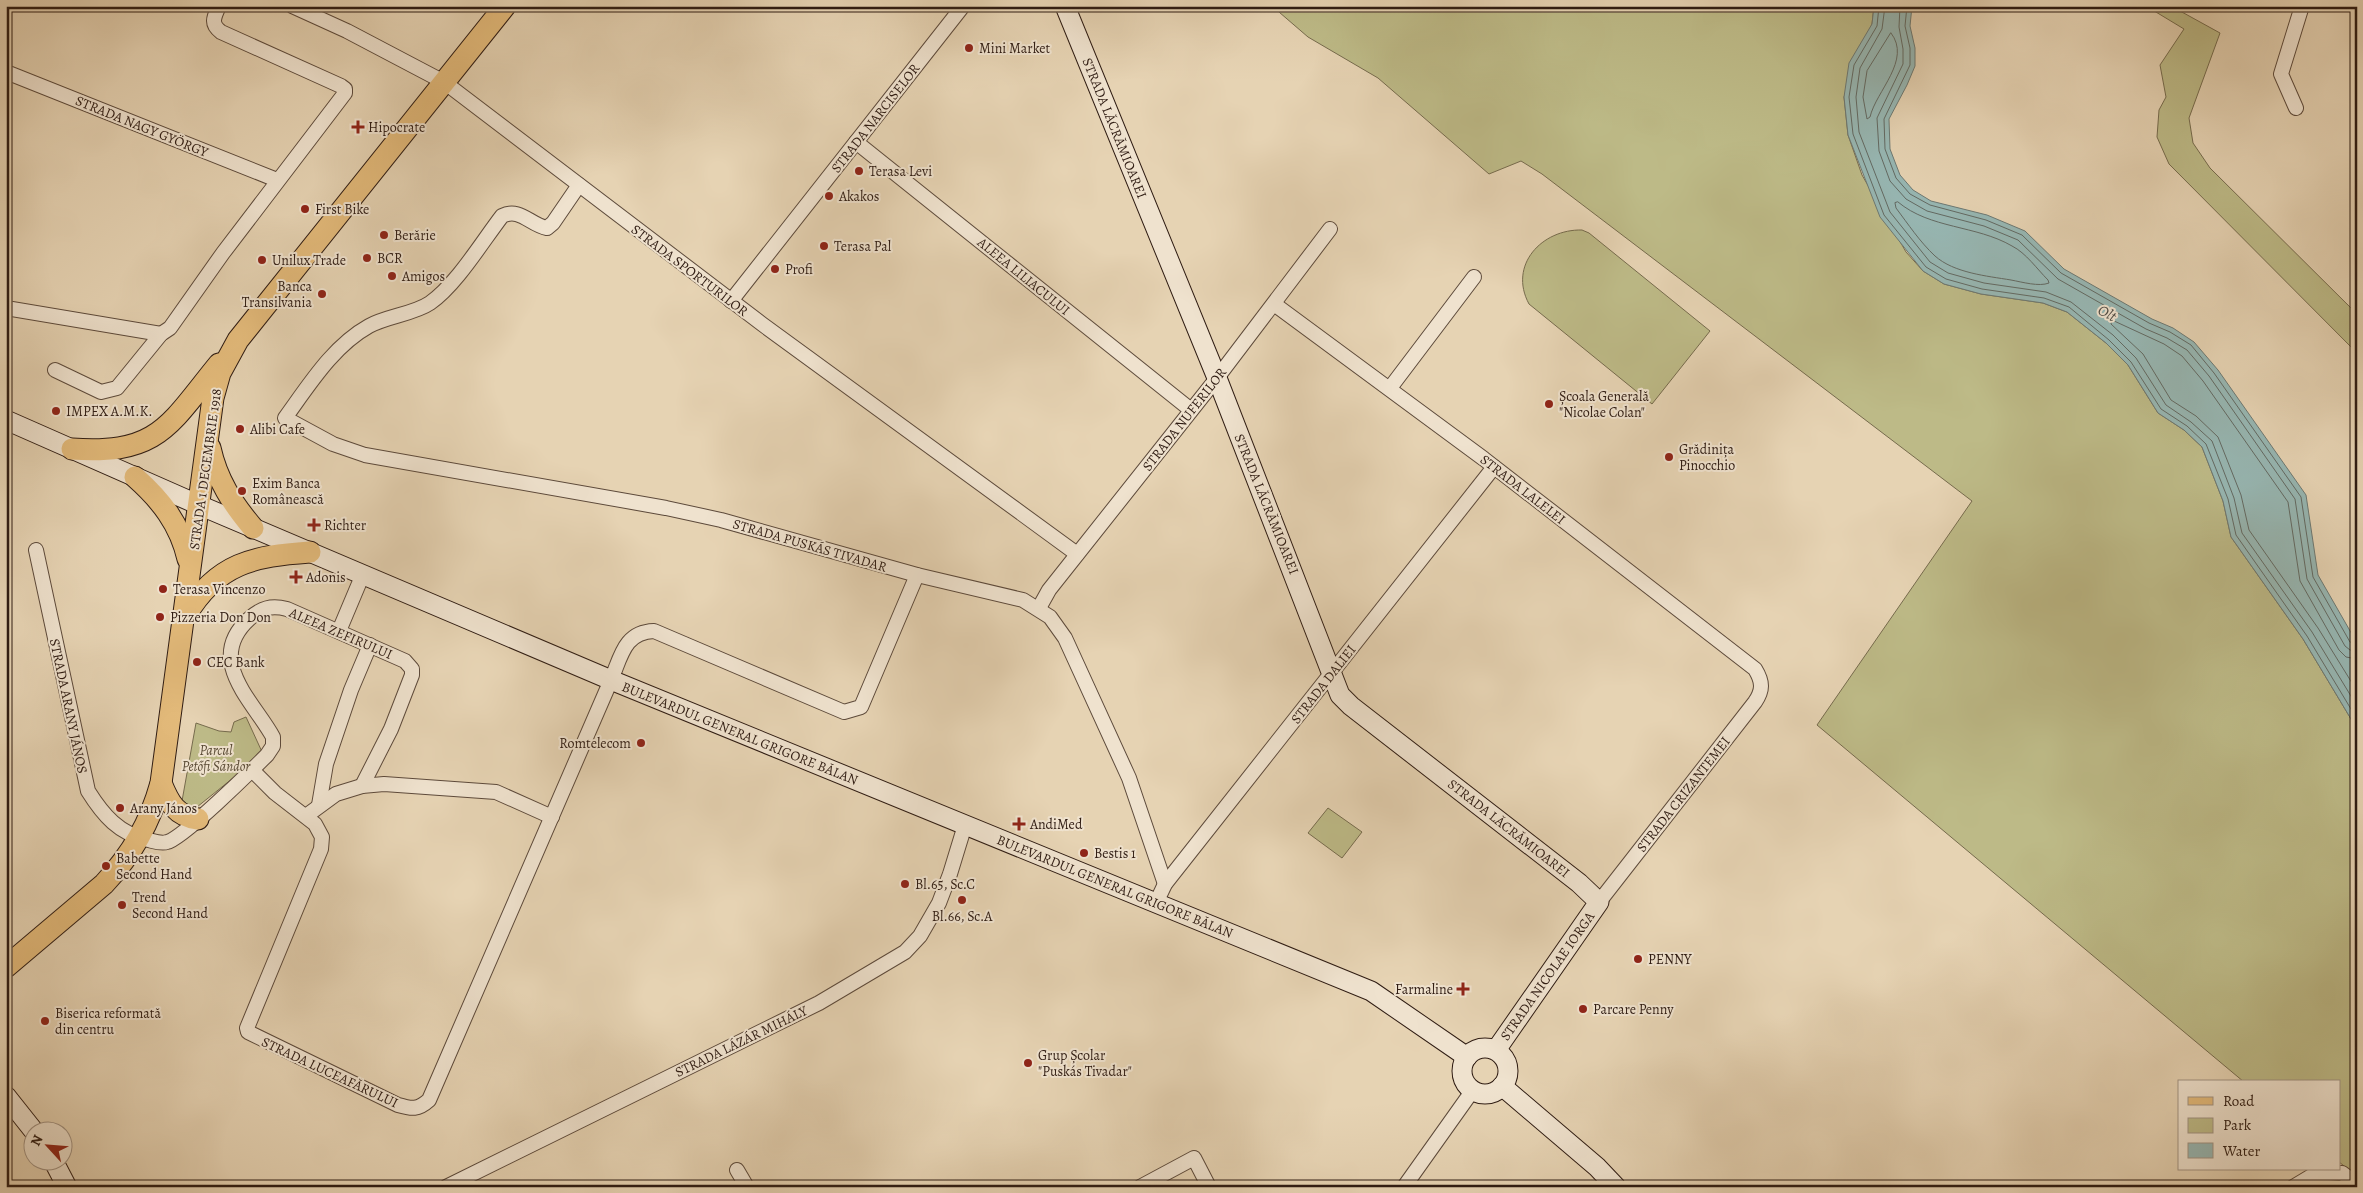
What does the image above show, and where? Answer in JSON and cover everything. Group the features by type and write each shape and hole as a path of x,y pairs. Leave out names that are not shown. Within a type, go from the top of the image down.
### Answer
{"main road":[{"name":"STRADA 1 DECEMBRIE 1918","path":"6,967 104,884 130,854 149,821 161,783 208,439 220,373 238,340 505,6"},
{"name":"STRADA LĂCRĂMIOAREI","path":"1065,6 1217,378 1340,695 1351,706 1572,877 1599,902"},
{"path":"72,449 114,450 134,446 155,435 180,411 238,340"},
{"name":"BULEVARDUL GENERAL GRIGORE BĂLAN","path":"6,420 199,505 611,680 1371,991 1467,1057"},
{"path":"208,439 221,483 237,510 253,528"},
{"path":"135,477 165,508 176,525 184,546 190,574"},
{"path":"185,617 204,590 230,568 258,558 310,552"},
{"path":"161,783 173,808 187,817 198,819"},
{"name":"STRADA NICOLAE IORGA","path":"1496,1050 1599,902"},
{"path":"1490,1048 1496,1050 1506,1060 1508,1067 1506,1080 1502,1086 1488,1093 1473,1090 1468,1085 1462,1071 1467,1057 1477,1049 1490,1048"},
{"path":"1502,1086 1592,1162 1616,1187"},
{"path":"6,1096 25,1120"},
{"path":"58,1170 67,1187"}],"street":[{"path":"55,370 101,392 117,388 157,334 170,328 222,253 345,93 345,89 215,28 213,21 219,6"},
{"name":"STRADA SPORTURILOR","path":"292,6 347,31 444,82 731,301 1077,554"},
{"name":"STRADA NARCISELOR","path":"731,301 963,6"},
{"path":"2296,108 2280,74 2302,6"},
{"name":"STRADA NAGY GYÖRGY","path":"6,72 277,180"},
{"name":"ALEEA LILIACULUI","path":"856,142 1191,410"},
{"name":"STRADA PUSKÁS TIVADAR","path":"579,186 553,223 547,228 538,226 519,213 510,212 502,216 442,293 428,305 385,319 349,339 333,355 285,418 333,444 365,455 666,508 721,520 917,575 1003,594 1039,608 1060,628 1089,690 1129,778 1165,884"},
{"name":"STRADA NUFERILOR","path":"1039,608 1049,590 1217,378 1330,229"},
{"path":"1390,388 1474,277"},
{"name":"STRADA LALELEI","path":"1274,304 1390,388 1755,669 1762,685"},
{"path":"6,308 52,314 157,334"},
{"name":"STRADA DALIEI","path":"1156,902 1165,884 1494,467"},
{"name":"STRADA ARANY JÁNOS","path":"36,550 88,791 109,821 139,838"},
{"path":"339,631 364,574"},
{"name":"STRADA LUCEAFĂRULUI","path":"252,770 275,793 306,816 320,831 321,849 246,1028 251,1034 362,1087 411,1108 420,1108 429,1100 611,680 627,644 633,636 642,632 654,631 844,712 861,707 917,575"},
{"name":"ALEEA ZEFIRULUI","path":"139,838 166,843 175,838 252,770 273,746 273,737 236,683 232,665 232,653 238,631 261,610 276,606 405,660 412,668 412,675 391,729 362,786"},
{"path":"319,805 326,764 351,690 370,645"},
{"name":"STRADA CRIZANTEMEI","path":"1599,902 1754,702 1760,693 1762,685"},
{"path":"306,816 336,794 362,786 384,784 496,792 552,817"},
{"name":"STRADA LÁZÁR MIHÁLY","path":"446,1187 704,1058 819,1003 905,952 920,936 936,910 950,874 965,825"},
{"path":"1404,1187 1473,1090"},
{"path":"1140,1187 1194,1158 1209,1187"},
{"path":"737,1170 747,1187"},
{"path":"2293,1187 2313,1175 2342,1173 2357,1184"}],"green space":[{"path":"1272,6 1874,6 1872,24 1844,97 1848,135 1862,175 1906,252 1923,271 1944,284 1981,294 2043,303 2067,312 2106,343 2128,365 2158,413 2184,430 2202,447 2223,501 2231,537 2303,639 2357,729 2357,1176 2340,1163 2340,1080 2242,1080 1817,725 1972,501 1542,174 1521,161 1489,174 1378,78 1308,37"},
{"path":"2146,6 2171,6 2220,33 2189,118 2193,143 2210,168 2354,311 2357,309 2357,353 2169,164 2157,137 2159,110 2166,97 2160,65 2184,29"},
{"path":"1582,230 1589,233 1710,331 1652,404 1529,304 1524,290 1523,276 1526,263 1533,252 1542,243 1554,236 1567,231"},
{"name":"Parcul Petőfi Sándor","path":"246,717 263,754 192,811 182,801 196,723 219,731 231,732 234,722"},
{"path":"1328,808 1362,832 1342,858 1308,833"}],"water":[{"name":"Olt","path":"1874,6 1912,6 1910,26 1915,48 1915,66 1889,119 1890,149 1900,175 1913,190 1931,201 1987,215 2025,231 2064,269 2152,319 2173,328 2194,342 2218,370 2306,495 2318,575 2357,643 2357,729 2303,639 2231,537 2223,501 2202,447 2184,430 2158,413 2128,365 2106,343 2067,312 2043,303 1981,294 1944,284 1923,271 1880,217 1848,135 1844,97 1849,63 1872,24"}],"place":[{"name":"Mini Market","path":"969,48"},
{"name":"Hipocrate","path":"358,127"},
{"name":"Terasa Levi","path":"859,171"},
{"name":"Akakos","path":"829,196"},
{"name":"First Bike","path":"305,209"},
{"name":"Berărie","path":"384,235"},
{"name":"Terasa Pal","path":"824,246"},
{"name":"BCR","path":"367,258"},
{"name":"Unilux Trade","path":"262,260"},
{"name":"Profi","path":"775,269"},
{"name":"Amigos","path":"392,276"},
{"name":"Banca Transilvania","path":"322,294"},
{"name":"Școala Generală \"Nicolae Colan\"","path":"1549,404"},
{"name":"IMPEX A.M.K.","path":"56,411"},
{"name":"Alibi Cafe","path":"240,429"},
{"name":"Grădinița Pinocchio","path":"1669,457"},
{"name":"Exim Banca Românească","path":"242,491"},
{"name":"Richter","path":"314,525"},
{"name":"Adonis","path":"296,577"},
{"name":"Terasa Vincenzo","path":"163,589"},
{"name":"Pizzeria Don Don","path":"160,617"},
{"name":"CEC Bank","path":"197,662"},
{"name":"Romtelecom","path":"641,743"},
{"name":"Arany János","path":"120,808"},
{"name":"AndiMed","path":"1019,824"},
{"name":"Bestis 1","path":"1084,853"},
{"name":"Babette Second Hand","path":"106,866"},
{"name":"Bl.65, Sc.C","path":"905,884"},
{"name":"Bl.66, Sc.A","path":"962,900"},
{"name":"Trend Second Hand","path":"122,905"},
{"name":"PENNY","path":"1638,959"},
{"name":"Farmaline","path":"1463,989"},
{"name":"Parcare Penny","path":"1583,1009"},
{"name":"Biserica reformată din centru","path":"45,1021"},
{"name":"Grup Școlar \"Puskás Tivadar\"","path":"1028,1063"}]}
